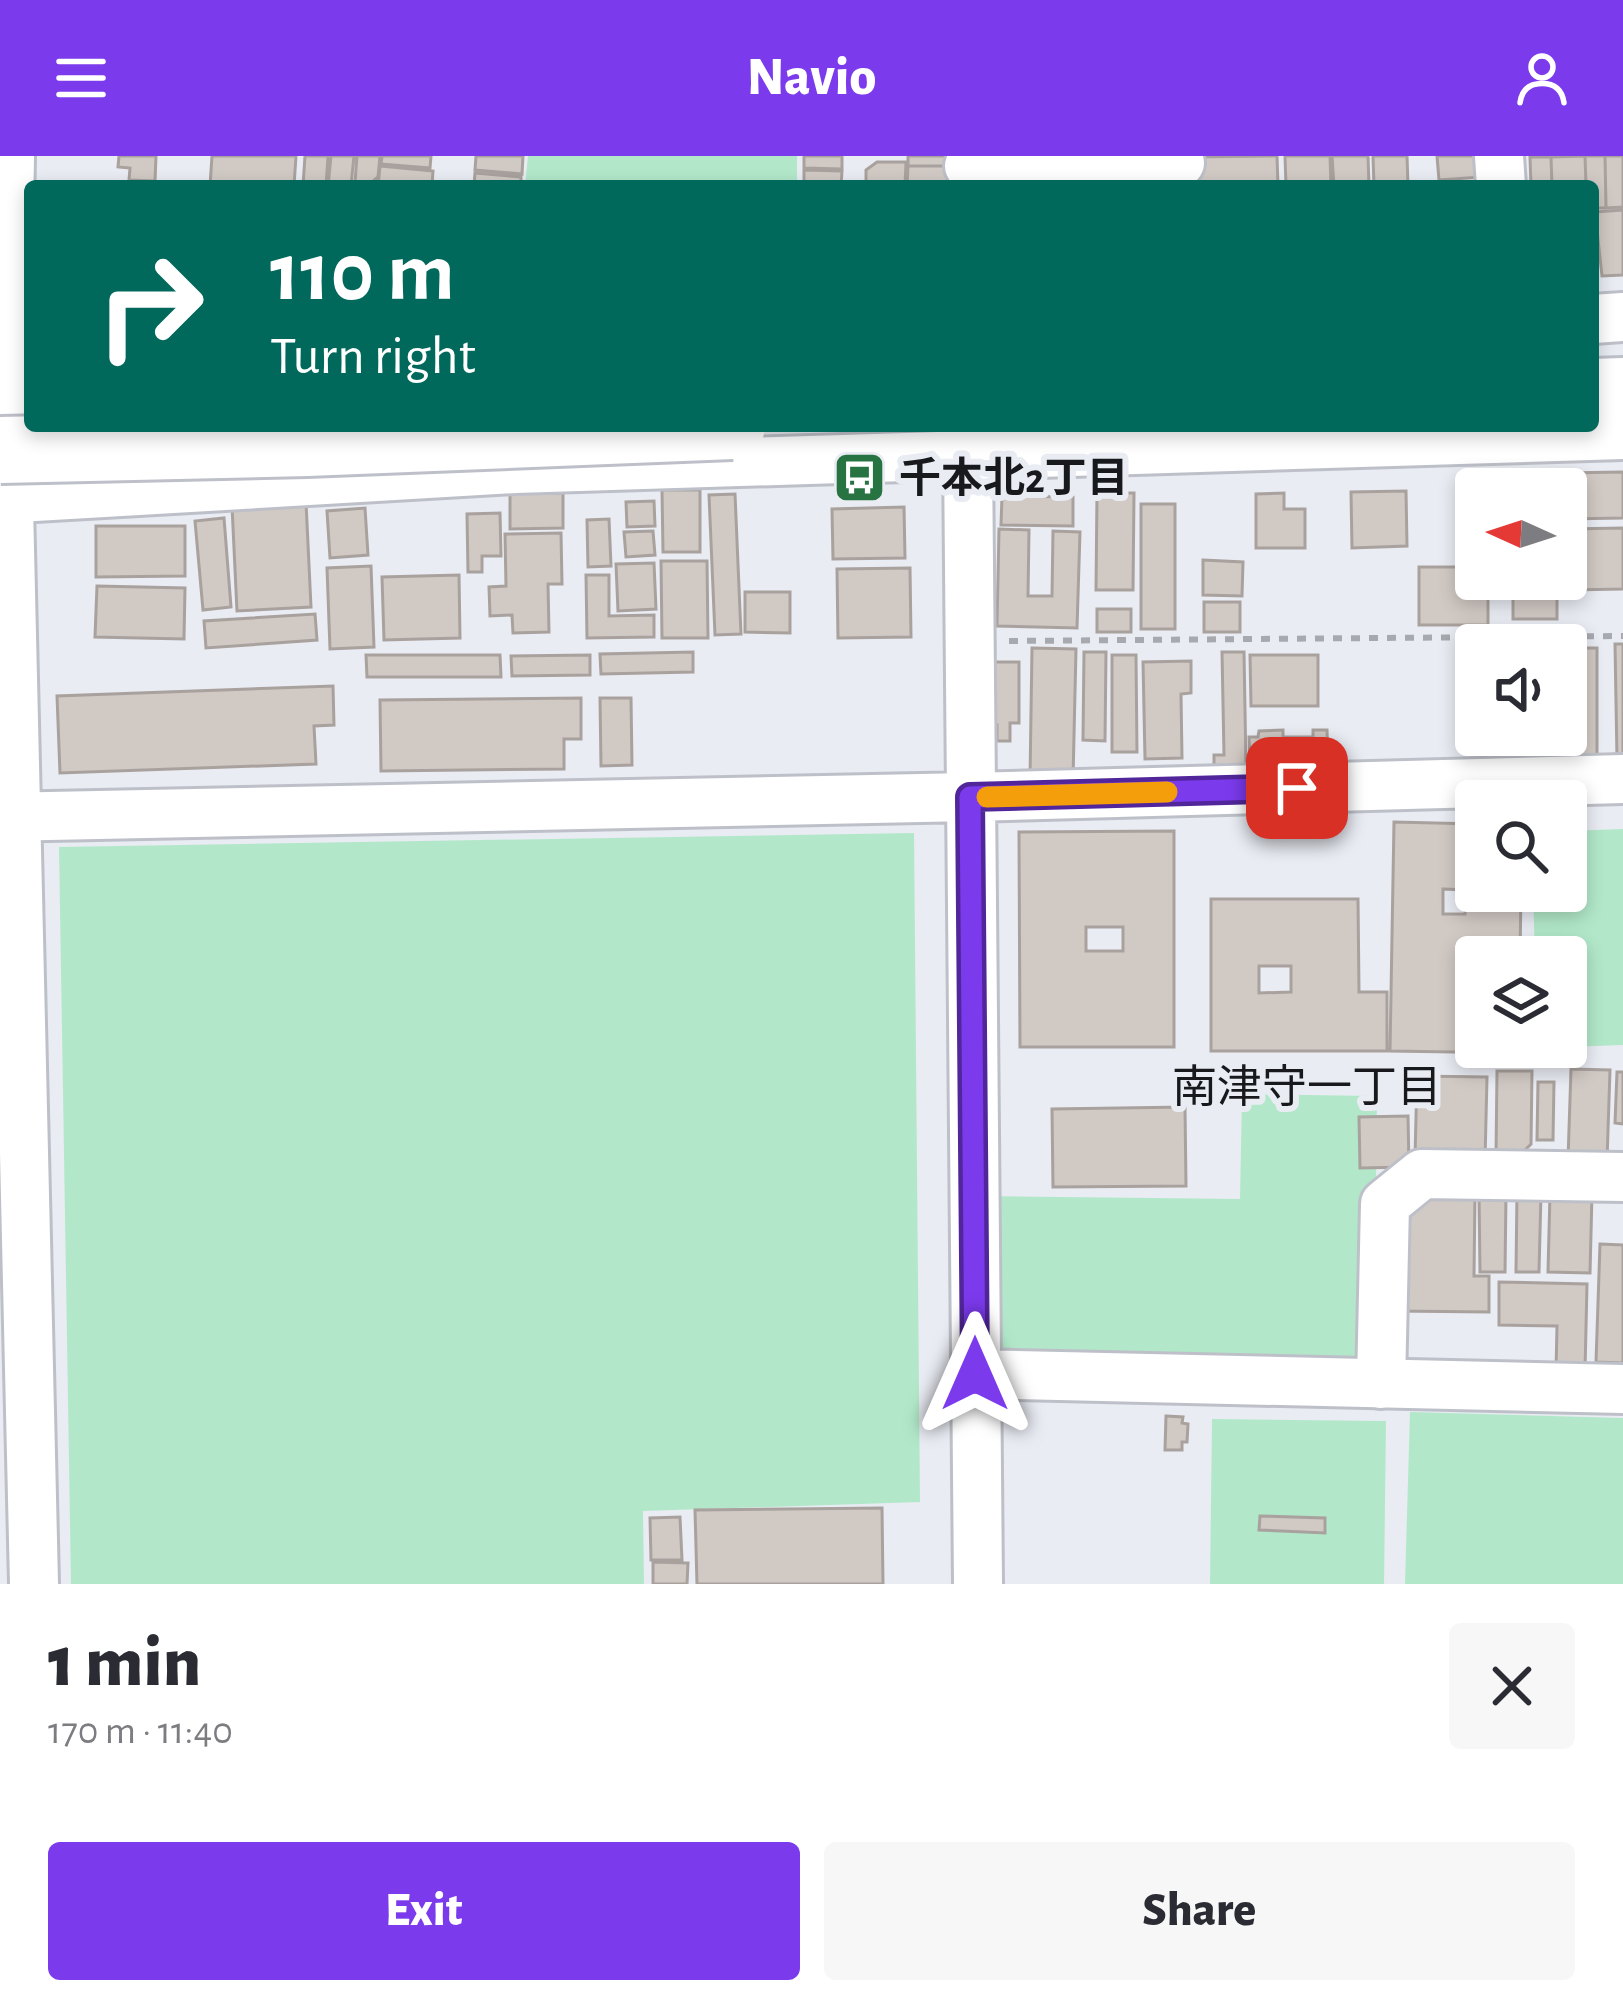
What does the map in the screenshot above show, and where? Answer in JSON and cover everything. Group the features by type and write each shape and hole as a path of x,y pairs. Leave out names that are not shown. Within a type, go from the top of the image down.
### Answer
{"highway":[{"path":"3,483 307,443 582,432"}],"street":[{"path":"10,156 13,388 3,483 8,817 34,1584"},
{"path":"969,170 1180,168"},
{"path":"3,483 1623,435"},
{"path":"968,453 978,1584"},
{"path":"8,817 1623,779"},
{"path":"1381,1384 1385,1204 1422,1174 1623,1177"},
{"path":"975,1374 1623,1389"}],"path":[{"path":"969,641 1623,636"}],"green space":[{"path":"528,156 797,156 797,180 526,180"},
{"path":"1623,829 1623,1045 1587,1046 1587,936 1534,936 1534,912 1587,912 1587,830"},
{"path":"914,833 920,1502 643,1511 644,1584 71,1584 59,847"},
{"path":"1242,1094 1377,1096 1374,1367 981,1362 984,1196 1240,1199"},
{"path":"1410,1412 1623,1418 1623,1584 1405,1584"},
{"path":"1212,1419 1386,1421 1384,1584 1210,1584"}],"building":[{"path":"119,156 156,156 155,180 129,180 130,168 118,167"},
{"path":"212,156 296,156 294,180 210,180"},
{"path":"305,156 328,156 326,180 303,180"},
{"path":"331,156 354,156 352,180 329,180"},
{"path":"357,156 380,156 378,177 355,180"},
{"path":"382,156 431,156 430,168 381,164"},
{"path":"476,156 523,156 522,174 475,170"},
{"path":"804,156 842,156 842,169 804,168"},
{"path":"908,156 954,156 954,166 908,166"},
{"path":"1277,156 1278,180 1185,180 1184,157"},
{"path":"1285,156 1330,156 1331,180 1286,180"},
{"path":"1332,156 1368,156 1369,180 1334,180"},
{"path":"1373,156 1407,156 1408,180 1374,180"},
{"path":"1437,156 1480,156 1482,177 1439,180"},
{"path":"1585,156 1605,156 1606,208 1599,208 1599,180 1586,180"},
{"path":"1585,156 1586,180 1552,180 1551,157"},
{"path":"1605,156 1623,156 1623,207 1606,208"},
{"path":"1530,157 1551,157 1552,180 1531,180"},
{"path":"877,162 906,162 905,180 866,180 866,170"},
{"path":"380,166 433,171 432,180 379,180"},
{"path":"908,166 954,166 953,180 907,180"},
{"path":"804,170 842,171 841,180 804,180"},
{"path":"475,173 521,177 521,180 474,180"},
{"path":"1623,210 1623,275 1602,276 1599,212"},
{"path":"1623,472 1623,518 1587,519 1587,473"},
{"path":"662,490 700,490 700,552 663,552"},
{"path":"1406,491 1407,546 1352,548 1351,492"},
{"path":"510,493 563,493 563,528 510,529"},
{"path":"1097,493 1134,493 1133,590 1096,590"},
{"path":"1284,493 1284,509 1305,509 1305,548 1256,548 1256,494"},
{"path":"735,494 741,634 715,635 709,495"},
{"path":"1002,496 1073,497 1073,526 1001,525"},
{"path":"654,501 655,526 627,527 626,502"},
{"path":"306,502 311,607 237,611 232,506"},
{"path":"1141,504 1175,504 1175,629 1141,629"},
{"path":"904,507 905,558 833,559 832,509"},
{"path":"365,508 368,555 330,558 327,511"},
{"path":"500,513 501,556 482,556 482,572 468,572 467,514"},
{"path":"224,518 231,607 203,610 195,521"},
{"path":"609,519 611,566 588,567 587,520"},
{"path":"96,526 185,526 185,576 96,577"},
{"path":"1623,528 1623,589 1587,590 1587,529"},
{"path":"999,529 1029,530 1028,596 1052,596 1053,531 1080,532 1077,628 997,626"},
{"path":"653,531 655,555 626,557 624,532"},
{"path":"561,533 562,584 548,584 549,632 513,633 512,615 490,616 489,587 506,586 505,534"},
{"path":"1203,560 1243,562 1242,596 1203,595"},
{"path":"661,561 707,561 708,638 662,638"},
{"path":"654,563 656,609 618,611 616,564"},
{"path":"371,566 374,647 330,649 327,568"},
{"path":"1419,567 1455,567 1455,600 1488,600 1488,624 1419,625"},
{"path":"910,568 911,637 838,638 837,569"},
{"path":"459,575 460,638 384,640 382,577"},
{"path":"586,575 609,575 609,616 654,615 654,637 587,638"},
{"path":"97,586 185,588 184,639 95,637"},
{"path":"745,592 790,592 790,633 745,632"},
{"path":"1513,600 1557,600 1557,619 1513,619"},
{"path":"1204,602 1240,602 1240,632 1204,632"},
{"path":"1097,609 1131,609 1131,632 1097,632"},
{"path":"315,614 317,640 206,648 204,621"},
{"path":"1615,644 1623,644 1623,759 1617,759"},
{"path":"1032,648 1076,649 1073,779 1030,778"},
{"path":"1587,648 1597,648 1597,757 1568,757 1587,756"},
{"path":"693,652 693,672 601,674 600,654"},
{"path":"1084,652 1106,652 1105,741 1083,740"},
{"path":"1222,652 1244,652 1246,768 1214,768 1214,755 1224,755"},
{"path":"366,655 500,655 501,677 367,677"},
{"path":"590,655 590,675 512,676 511,656"},
{"path":"1112,655 1136,655 1137,752 1112,752"},
{"path":"1250,655 1318,655 1318,706 1251,706"},
{"path":"1191,661 1191,693 1181,694 1182,758 1145,759 1143,662"},
{"path":"988,662 1019,662 1019,723 1010,723 1010,741 997,741 997,725 988,725"},
{"path":"333,686 334,725 314,726 316,764 60,773 57,696"},
{"path":"581,698 581,739 564,739 564,769 381,771 380,700"},
{"path":"600,698 631,698 632,765 601,766"},
{"path":"1283,730 1283,737 1313,737 1313,730 1327,730 1328,760 1250,762 1249,737 1258,737 1259,731"},
{"path":"1512,756 1559,756 1559,761 1512,761"},
{"path":"1394,822 1455,823 1455,890 1443,889 1443,914 1521,912 1520,936 1455,936 1455,1052 1390,1051"},
{"path":"1174,831 1174,1047 1020,1047 1019,832","holes":["1086,927 1123,927 1123,951 1086,951"]},
{"path":"1211,899 1358,899 1359,992 1387,992 1387,1051 1211,1051","holes":["1259,966 1291,966 1291,992 1259,993"]},
{"path":"1571,1069 1610,1070 1607,1161 1568,1160"},
{"path":"1497,1071 1532,1071 1531,1144 1520,1155 1496,1156"},
{"path":"1617,1072 1623,1072 1623,1124 1615,1123"},
{"path":"1417,1076 1487,1077 1485,1160 1415,1158"},
{"path":"1538,1082 1554,1082 1553,1140 1537,1140"},
{"path":"1185,1107 1186,1186 1053,1187 1052,1109"},
{"path":"1408,1116 1409,1167 1360,1168 1359,1117"},
{"path":"1412,1191 1475,1192 1474,1276 1489,1276 1489,1312 1395,1311 1396,1210"},
{"path":"1517,1192 1541,1193 1539,1272 1516,1272"},
{"path":"1479,1193 1506,1193 1505,1272 1480,1272"},
{"path":"1550,1193 1592,1194 1590,1273 1548,1272"},
{"path":"1600,1244 1623,1245 1623,1363 1596,1362"},
{"path":"1499,1282 1587,1284 1585,1371 1556,1371 1557,1326 1499,1325"},
{"path":"1166,1416 1183,1417 1182,1423 1188,1424 1182,1450 1165,1450"},
{"path":"882,1508 883,1584 697,1584 695,1510"},
{"path":"1260,1516 1325,1518 1325,1533 1259,1530"},
{"path":"680,1517 682,1560 651,1560 650,1518"},
{"path":"653,1562 688,1563 687,1584 653,1584"}],"slow traffic":[{"path":"987,797 1167,792"}],"place":[{"name":"千本北2丁目","path":"860,477"}],"district":[{"name":"南津守一丁目","path":"1307,1086"}],"route":[{"path":"975,1374 970,797 1297,788"}]}
